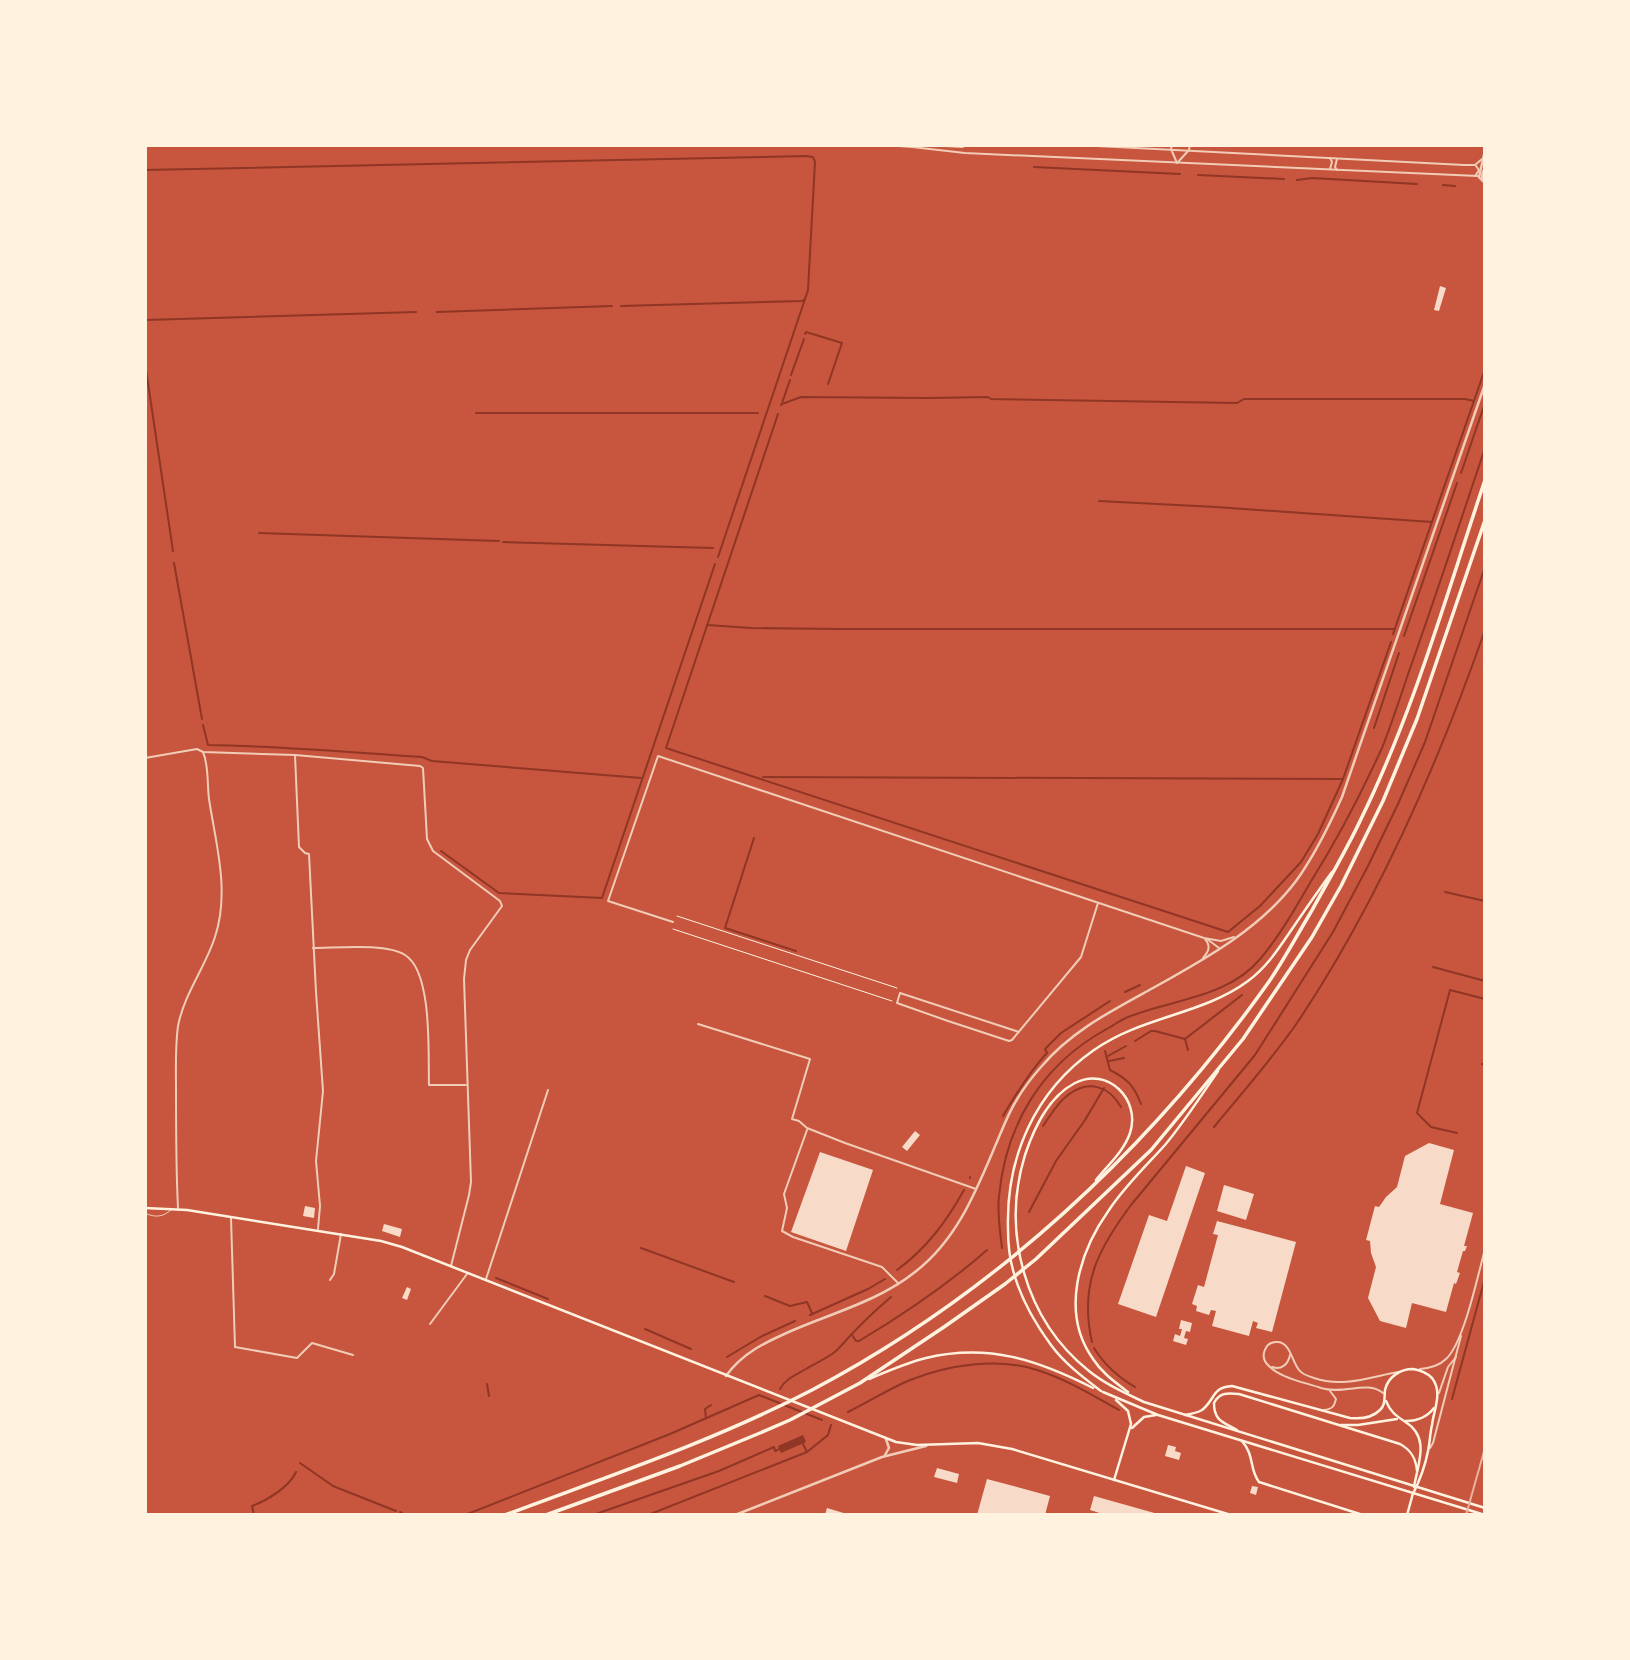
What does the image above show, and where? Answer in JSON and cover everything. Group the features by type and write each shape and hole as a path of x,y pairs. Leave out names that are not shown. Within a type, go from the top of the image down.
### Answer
{"highway":[{"path":"505,1515 727,1431 810,1391 905,1335 1032,1242 1144,1135 1198,1075 1270,980 1362,818 1420,674 1485,480"},
{"path":"546,1515 680,1466 790,1420 860,1382 1005,1284 1036,1259 1151,1150 1243,1039 1312,937 1341,886 1394,776 1417,719 1485,520"}],"main road":[{"path":"1101,1391 1052,1348 1025,1301 1013,1269 1009,1251 1007,1203 1015,1159 1025,1132 1038,1107 1055,1084 1093,1050 1122,1032 1212,1001 1250,980 1272,958 1341,858"},
{"path":"1133,1396 1097,1366 1084,1345 1075,1304 1079,1272 1090,1243 1109,1209 1166,1144 1225,1061"},
{"path":"1083,1195 1117,1155 1132,1126 1128,1098 1114,1084 1102,1079 1077,1082 1054,1100 1038,1123 1017,1189 1018,1251 1028,1286 1040,1313 1056,1336 1087,1370 1133,1396 1183,1415 1485,1508"},
{"path":"145,1209 178,1209 341,1233 388,1243 909,1445 968,1443 999,1446 1231,1515"},
{"path":"860,1382 926,1358 968,1352 996,1353 1031,1360 1158,1415 1485,1514"},
{"path":"1183,1415 1202,1410 1215,1393 1226,1387 1239,1388 1350,1418 1371,1417 1384,1404 1388,1382 1393,1376 1407,1370 1417,1370 1430,1376 1438,1394 1428,1451 1421,1478 1412,1496"},
{"path":"1109,1395 1128,1411 1131,1424 1114,1480"},
{"path":"1239,1432 1215,1414 1214,1403 1221,1395 1239,1395 1406,1447 1415,1458 1417,1471"},
{"path":"1385,1397 1391,1412 1414,1429 1420,1441 1421,1455 1407,1515"},
{"path":"1335,1424 1358,1425 1387,1419 1411,1421 1425,1417 1436,1406"},
{"path":"1130,1431 1144,1417 1158,1415"},
{"path":"1242,1441 1249,1449 1255,1478 1259,1482 1363,1515"}],"street":[{"path":"885,145 974,153 1478,176 1484,181"},
{"path":"928,145 962,148 968,145 968,150 974,153"},
{"path":"1077,145 1171,147 1475,165 1483,159"},
{"path":"1177,163 1189,150 1190,145"},
{"path":"1171,147 1177,163"},
{"path":"1478,176 1485,150"},
{"path":"1329,170 1332,162 1330,158"},
{"path":"1337,158 1337,170"},
{"path":"1475,165 1479,170 1478,176"},
{"path":"1478,176 1485,167"},
{"path":"726,1376 740,1360 766,1343 869,1299 899,1284 925,1264 960,1222 1015,1102 1055,1051 1090,1024 1220,949 1265,914 1295,882 1323,838 1338,807 1485,384"},
{"path":"145,758 194,749 203,752 295,755 422,766 429,846 502,904 466,960 464,979 471,1182 451,1267"},
{"path":"178,1209 178,1025 214,939 222,901 220,864 203,752"},
{"path":"295,755 299,847 309,854 323,1091 316,1161 320,1206 318,1230"},
{"path":"673,922 608,901 658,756 1204,938 1226,940 1241,934"},
{"path":"1019,1032 900,993 897,1003 1012,1041 1081,957 1099,902"},
{"path":"1204,938 1220,949"},
{"path":"1201,960 1209,949 1204,938"},
{"path":"313,948 372,947 408,956 419,975 425,994 429,1086 468,1085"},
{"path":"698,1024 810,1059 792,1119 807,1128 977,1189"},
{"path":"485,1281 548,1090"},
{"path":"807,1128 784,1194 787,1208 782,1231 882,1267 899,1284"},
{"path":"231,1217 235,1347 298,1358 312,1343 353,1354"},
{"path":"330,1280 334,1274 341,1233"},
{"path":"1417,1370 1434,1366 1448,1358 1466,1319 1485,1249"},
{"path":"430,1324 467,1273"},
{"path":"1428,1451 1433,1443 1461,1331"},
{"path":"1385,1397 1378,1389 1371,1387 1329,1390 1280,1374 1268,1365 1264,1358 1265,1348 1271,1343 1283,1344 1303,1374 1329,1382 1353,1381 1407,1370"},
{"path":"1268,1365 1282,1367 1288,1362 1290,1355"},
{"path":"1438,1394 1448,1367 1456,1356"},
{"path":"1322,1410 1331,1409 1335,1405 1336,1399 1329,1390"},
{"path":"883,1457 889,1448 886,1437"},
{"path":"735,1515 883,1457 927,1446"}],"lane":[{"path":"145,1209 145,1213 151,1216 164,1216 173,1209"}],"path":[{"path":"677,916 899,989"},
{"path":"673,929 894,1002"}],"shaded area":[{"path":"803,1435 806,1442 781,1453 778,1446"}],"building":[{"path":"1440,286 1446,288 1439,311 1434,310"},
{"path":"915,1131 920,1135 907,1151 902,1147"},
{"path":"1429,1143 1454,1150 1440,1204 1473,1213 1464,1246 1467,1246 1457,1272 1460,1273 1456,1284 1454,1283 1446,1312 1412,1303 1406,1328 1380,1321 1368,1298 1376,1267 1370,1241 1366,1240 1375,1206 1379,1207 1397,1187 1405,1156"},
{"path":"820,1152 873,1170 846,1251 791,1232"},
{"path":"1186,1166 1205,1173 1156,1317 1118,1304 1149,1215 1167,1221"},
{"path":"1224,1185 1254,1194 1246,1220 1217,1211"},
{"path":"305,1206 315,1208 314,1218 303,1216"},
{"path":"1217,1221 1296,1242 1272,1332 1256,1328 1258,1323 1253,1321 1249,1336 1212,1326 1216,1311 1211,1310 1209,1315 1196,1311 1197,1306 1192,1304 1198,1285 1204,1287 1218,1235 1213,1234"},
{"path":"384,1224 402,1229 400,1237 382,1231"},
{"path":"407,1287 411,1289 407,1300 402,1298"},
{"path":"1181,1320 1192,1323 1190,1332 1186,1331 1184,1338 1188,1339 1186,1345 1173,1341 1175,1334 1180,1336"},
{"path":"1168,1445 1176,1447 1175,1451 1181,1453 1179,1460 1165,1456"},
{"path":"937,1468 959,1474 957,1483 934,1477"},
{"path":"987,1479 1050,1496 1045,1515 977,1515"},
{"path":"1252,1486 1258,1487 1256,1495 1250,1493"},
{"path":"1094,1496 1158,1515 1106,1515 1090,1510"},
{"path":"827,1508 847,1514 847,1515 825,1515"}],"waterway":[{"path":"145,170 813,157 815,162 808,290 718,557"},
{"path":"1034,167 1180,174"},
{"path":"1198,175 1284,179"},
{"path":"1297,180 1312,178 1417,184"},
{"path":"1443,185 1455,186"},
{"path":"621,306 805,299"},
{"path":"437,312 612,306"},
{"path":"145,320 416,312"},
{"path":"805,334 806,332 842,343 828,384"},
{"path":"791,375 804,339"},
{"path":"145,363 173,551"},
{"path":"1393,634 1484,372"},
{"path":"782,403 790,380"},
{"path":"781,405 801,397 988,397 1237,403 1244,399 1474,401"},
{"path":"1461,473 1485,403"},
{"path":"476,413 758,413"},
{"path":"778,414 666,748 1228,932 1260,906 1301,862 1318,834 1343,779 1391,642"},
{"path":"1002,1248 998,1209 1003,1170 1019,1121 1046,1079 1083,1044 1122,1020 1199,996 1233,982 1261,958 1293,912 1339,834 1382,748 1485,448"},
{"path":"1404,636 1457,483"},
{"path":"1099,501 1432,522"},
{"path":"259,533 499,541"},
{"path":"503,542 713,548"},
{"path":"174,563 202,719"},
{"path":"441,851 499,893 602,898 715,564"},
{"path":"1092,1342 1088,1303 1090,1285 1094,1269 1109,1237 1131,1205 1255,1055 1333,932 1368,866 1425,742 1485,567"},
{"path":"707,625 839,629 1395,629"},
{"path":"1214,1127 1297,1023 1354,930 1426,783 1485,630"},
{"path":"1374,728 1399,653"},
{"path":"203,725 208,745 422,757 432,761 641,778"},
{"path":"763,777 1342,779"},
{"path":"754,838 725,928 796,951"},
{"path":"1445,892 1485,901"},
{"path":"1433,967 1485,981"},
{"path":"1125,992 1140,985"},
{"path":"1457,1133 1431,1127 1417,1113 1450,990 1485,999"},
{"path":"1185,1039 1242,995"},
{"path":"1003,1116 1029,1075 1047,1053 1045,1049 1061,1033 1110,1001"},
{"path":"1135,1041 1155,1031 1185,1039 1188,1050"},
{"path":"1108,1056 1126,1046"},
{"path":"1105,1051 1110,1070 1130,1084 1141,1104"},
{"path":"1109,1061 1124,1058"},
{"path":"1043,1126 1064,1098 1083,1087 1104,1090 1121,1107"},
{"path":"1029,1212 1056,1161 1104,1088"},
{"path":"897,1270 918,1253 935,1234 964,1190"},
{"path":"641,1248 734,1282"},
{"path":"852,1335 859,1341 893,1320 941,1287 987,1250"},
{"path":"496,1278 548,1299"},
{"path":"1452,1399 1485,1278"},
{"path":"810,1315 885,1279"},
{"path":"765,1296 790,1306 807,1302 812,1313"},
{"path":"780,1389 785,1382 836,1351 891,1297"},
{"path":"727,1357 762,1336 795,1321"},
{"path":"645,1329 691,1349"},
{"path":"1094,1348 1112,1370 1135,1387"},
{"path":"848,1412 925,1375 940,1370 989,1363 1037,1370 1079,1388 1119,1410"},
{"path":"487,1384 489,1396"},
{"path":"465,1515 670,1434 759,1395 822,1420"},
{"path":"706,1418 705,1409 711,1405"},
{"path":"648,1515 807,1452 828,1435 831,1425"},
{"path":"803,1444 807,1452"},
{"path":"593,1515 719,1471 774,1447 775,1451 780,1449"},
{"path":"300,1463 333,1486 396,1511"},
{"path":"254,1515 252,1506 277,1492 296,1472"}],"railway":[{"path":"1466,1515 1485,1448"}]}
